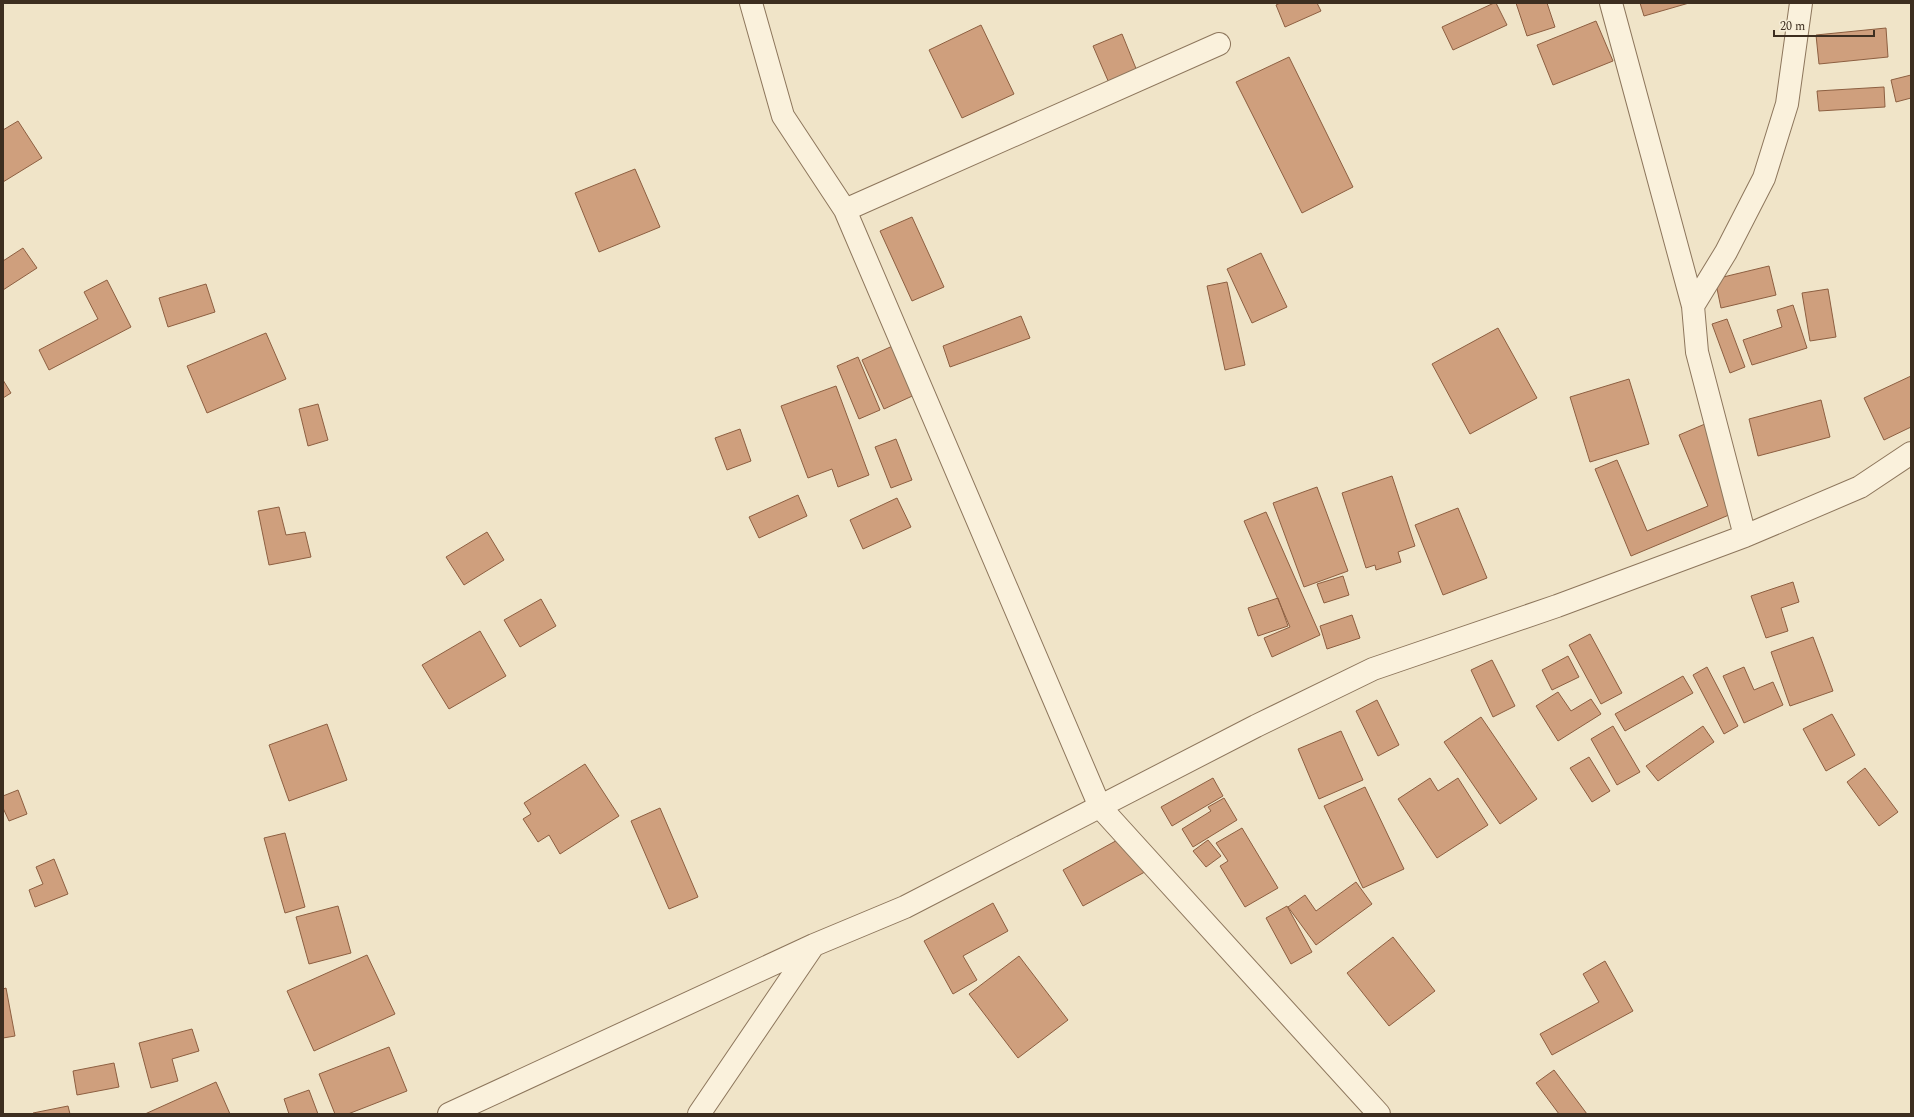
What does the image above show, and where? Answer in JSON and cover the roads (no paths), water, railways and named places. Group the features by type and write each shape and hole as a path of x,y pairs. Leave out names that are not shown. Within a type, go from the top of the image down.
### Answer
{"street":[{"path":"751,3 783,116 845,210 1100,807 1379,1114"},
{"path":"1611,3 1693,306 1697,352 1745,536"},
{"path":"1693,306 1726,252 1764,178 1787,104 1801,3"},
{"path":"845,210 1219,44"},
{"path":"449,1114 814,945 905,907 1256,726 1373,669 1557,606 1745,536 1860,487 1911,453"},
{"path":"699,1114 814,945"}]}
